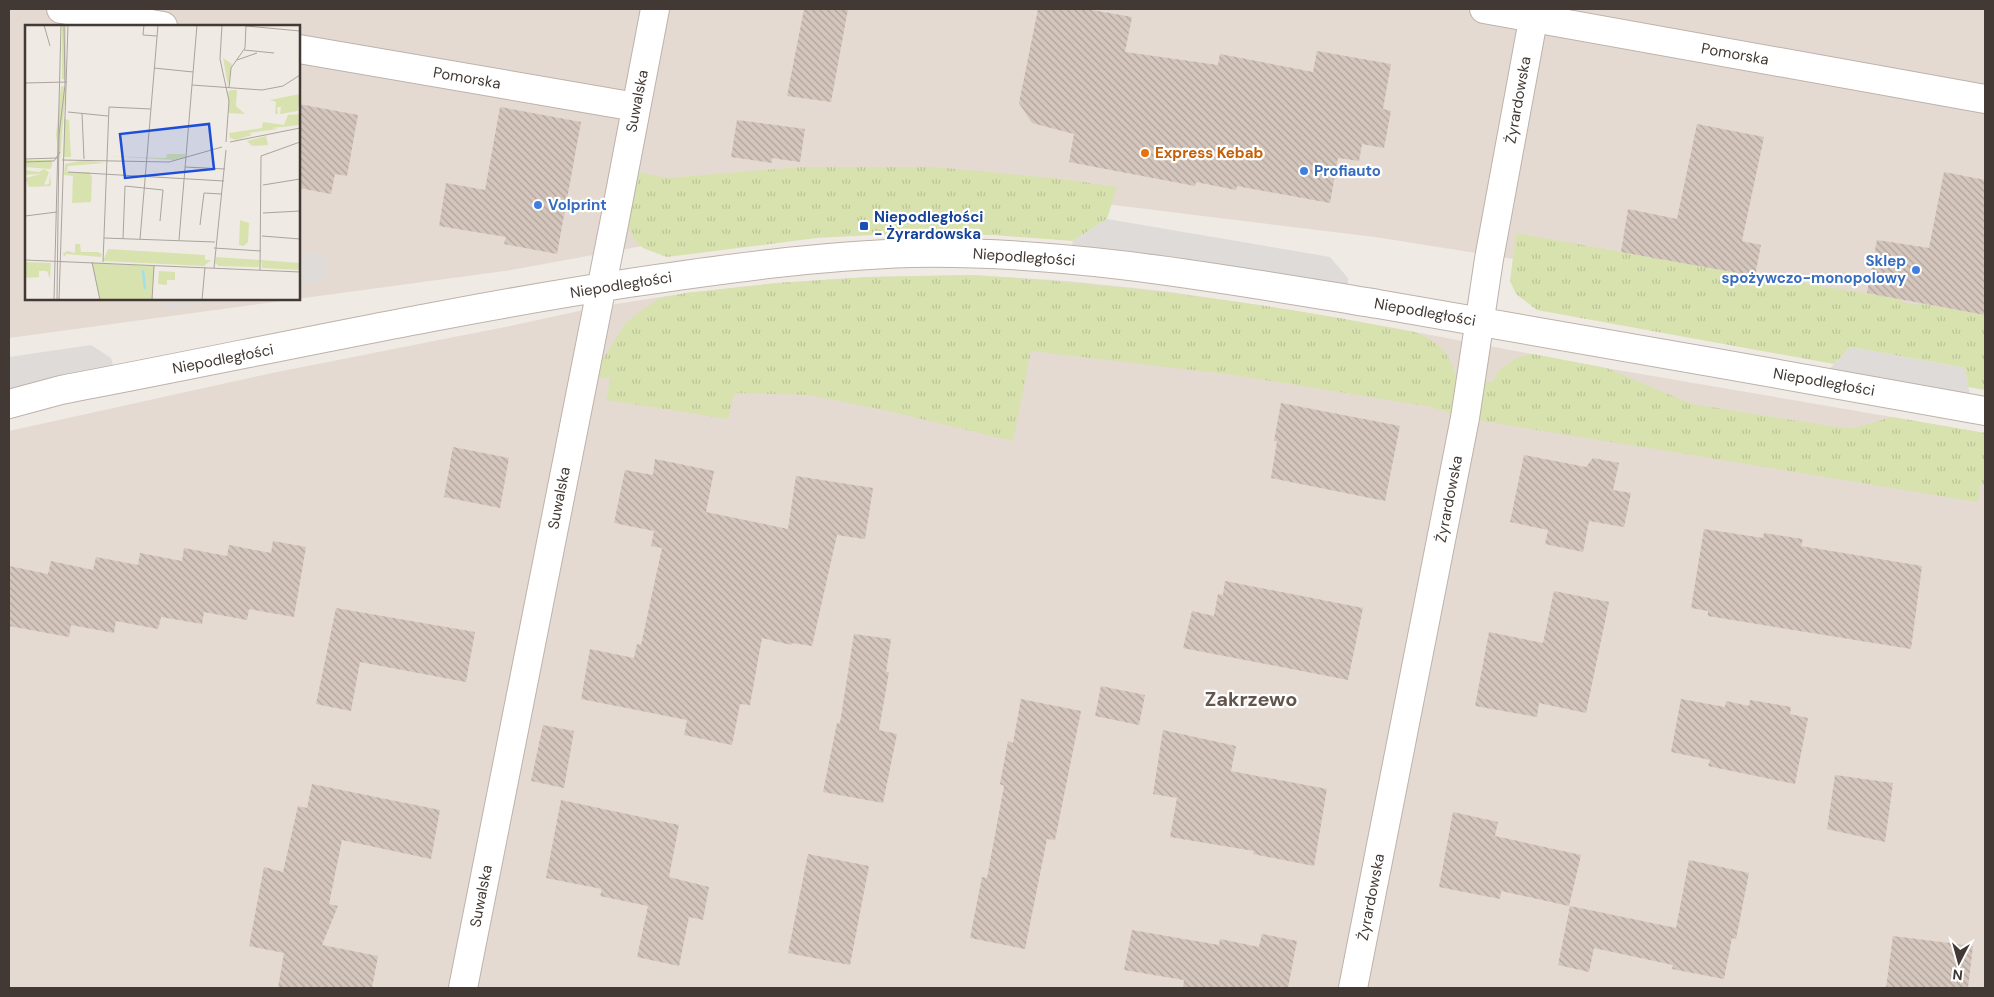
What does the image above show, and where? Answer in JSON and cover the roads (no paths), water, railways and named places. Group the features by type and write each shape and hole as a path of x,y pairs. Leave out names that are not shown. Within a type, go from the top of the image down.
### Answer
{"street":[{"path":"61,9 157,25"},
{"name":"Suwalska","path":"462,988 655,9"},
{"name":"Pomorska","path":"1484,9 1534,13 1985,99"},
{"name":"Żyrardowska","path":"1353,988 1465,418 1489,258 1534,13"},
{"name":"Pomorska","path":"300,49 636,107"},
{"name":"Niepodległości","path":"9,404 61,390 497,305 601,288 812,259 860,255 970,254 1107,263 1184,272 1985,411"},
{"name":"Niepodległości","path":"9,394 61,390"}],"place":[{"name":"Express Kebab","path":"1145,153"},
{"name":"Profiauto","path":"1304,171"},
{"name":"Volprint","path":"538,205"},
{"name":"Niepodległości - Żyrardowska","path":"864,226"},
{"name":"Sklep spożywczo-monopolowy","path":"1916,270"}],"district":[{"name":"Zakrzewo","path":"1251,699"}]}
